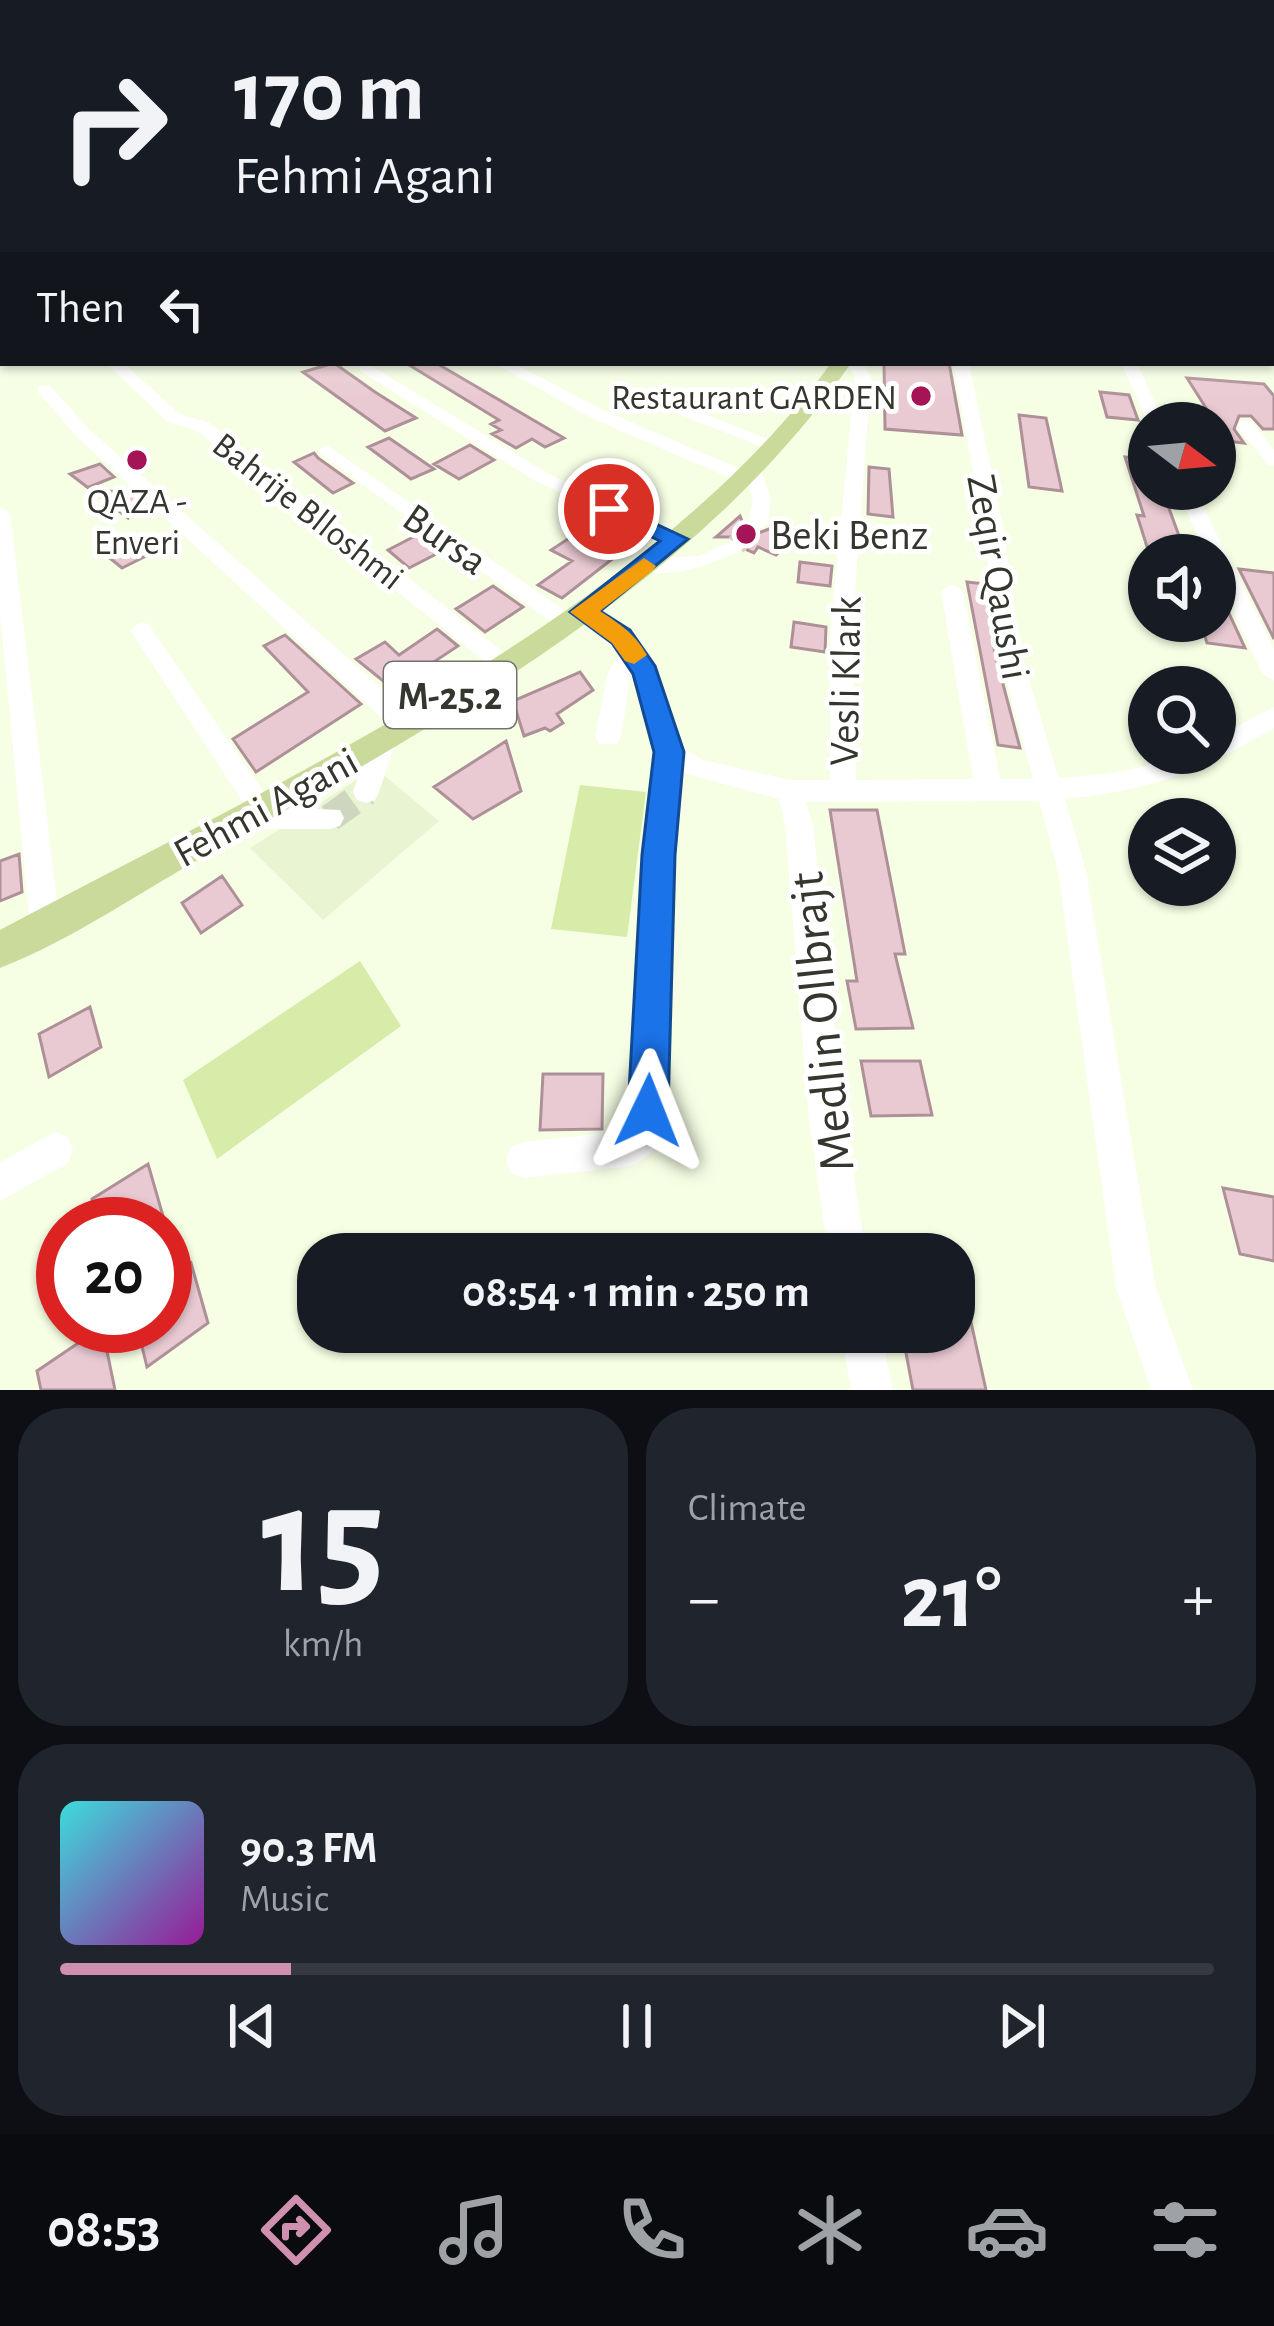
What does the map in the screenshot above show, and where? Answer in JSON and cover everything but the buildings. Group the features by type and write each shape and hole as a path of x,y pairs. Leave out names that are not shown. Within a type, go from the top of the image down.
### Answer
{"main road":[{"name":"Fehmi Agani","path":"0,950 255,814 575,617 676,539 757,463 838,366"}],"street":[{"name":"Bahrije Blloshmi","path":"117,366 175,419 202,426 502,663"},
{"path":"508,366 597,414 757,463"},
{"name":"Vesli Klark","path":"843,787 841,632 863,377 857,366"},
{"name":"Zeqir Qaushi","path":"962,366 993,526 1010,652 1045,790 1061,825 1072,871 1136,1288 1172,1390"},
{"path":"1130,366 1147,402"},
{"path":"365,368 543,478 676,539"},
{"path":"44,389 84,434 394,732 366,792"},
{"path":"666,404 757,463 762,499 758,524"},
{"path":"1245,425 1274,461"},
{"name":"Bursa","path":"327,450 575,617 621,636 633,652"},
{"path":"1195,510 1274,673"},
{"path":"0,513 45,926"},
{"path":"644,566 703,562 736,545"},
{"path":"952,590 988,788"},
{"path":"141,630 255,814 330,818"},
{"path":"524,1160 632,1148 645,1131 658,855 669,752 646,673 633,652 620,672 608,736"},
{"path":"1236,742 1270,728"},
{"path":"669,752 696,769 790,791 843,787 1045,790 1158,774"},
{"name":"Medlin Ollbrajt","path":"790,791 800,825 827,1119 844,1233"},
{"path":"0,1183 55,1150"},
{"path":"865,1353 872,1390"}],"shaded area":[{"path":"375,768 439,821 323,920 250,848"}],"green space":[{"path":"580,785 646,792 627,937 551,929"},
{"path":"360,961 401,1026 217,1159 183,1080"}],"tunnel":[{"path":"736,545 758,524"},
{"path":"330,818 366,792"}],"slow traffic":[{"path":"634,655 621,636 583,612 644,566"}],"place":[{"name":"Restaurant GARDEN","path":"921,396"},
{"name":"QAZA - Enveri","path":"137,460"},
{"name":"Beki Benz","path":"746,534"}],"route":[{"path":"609,509 676,539 583,612 621,636 646,673 669,752 658,855 648,1111"}]}
